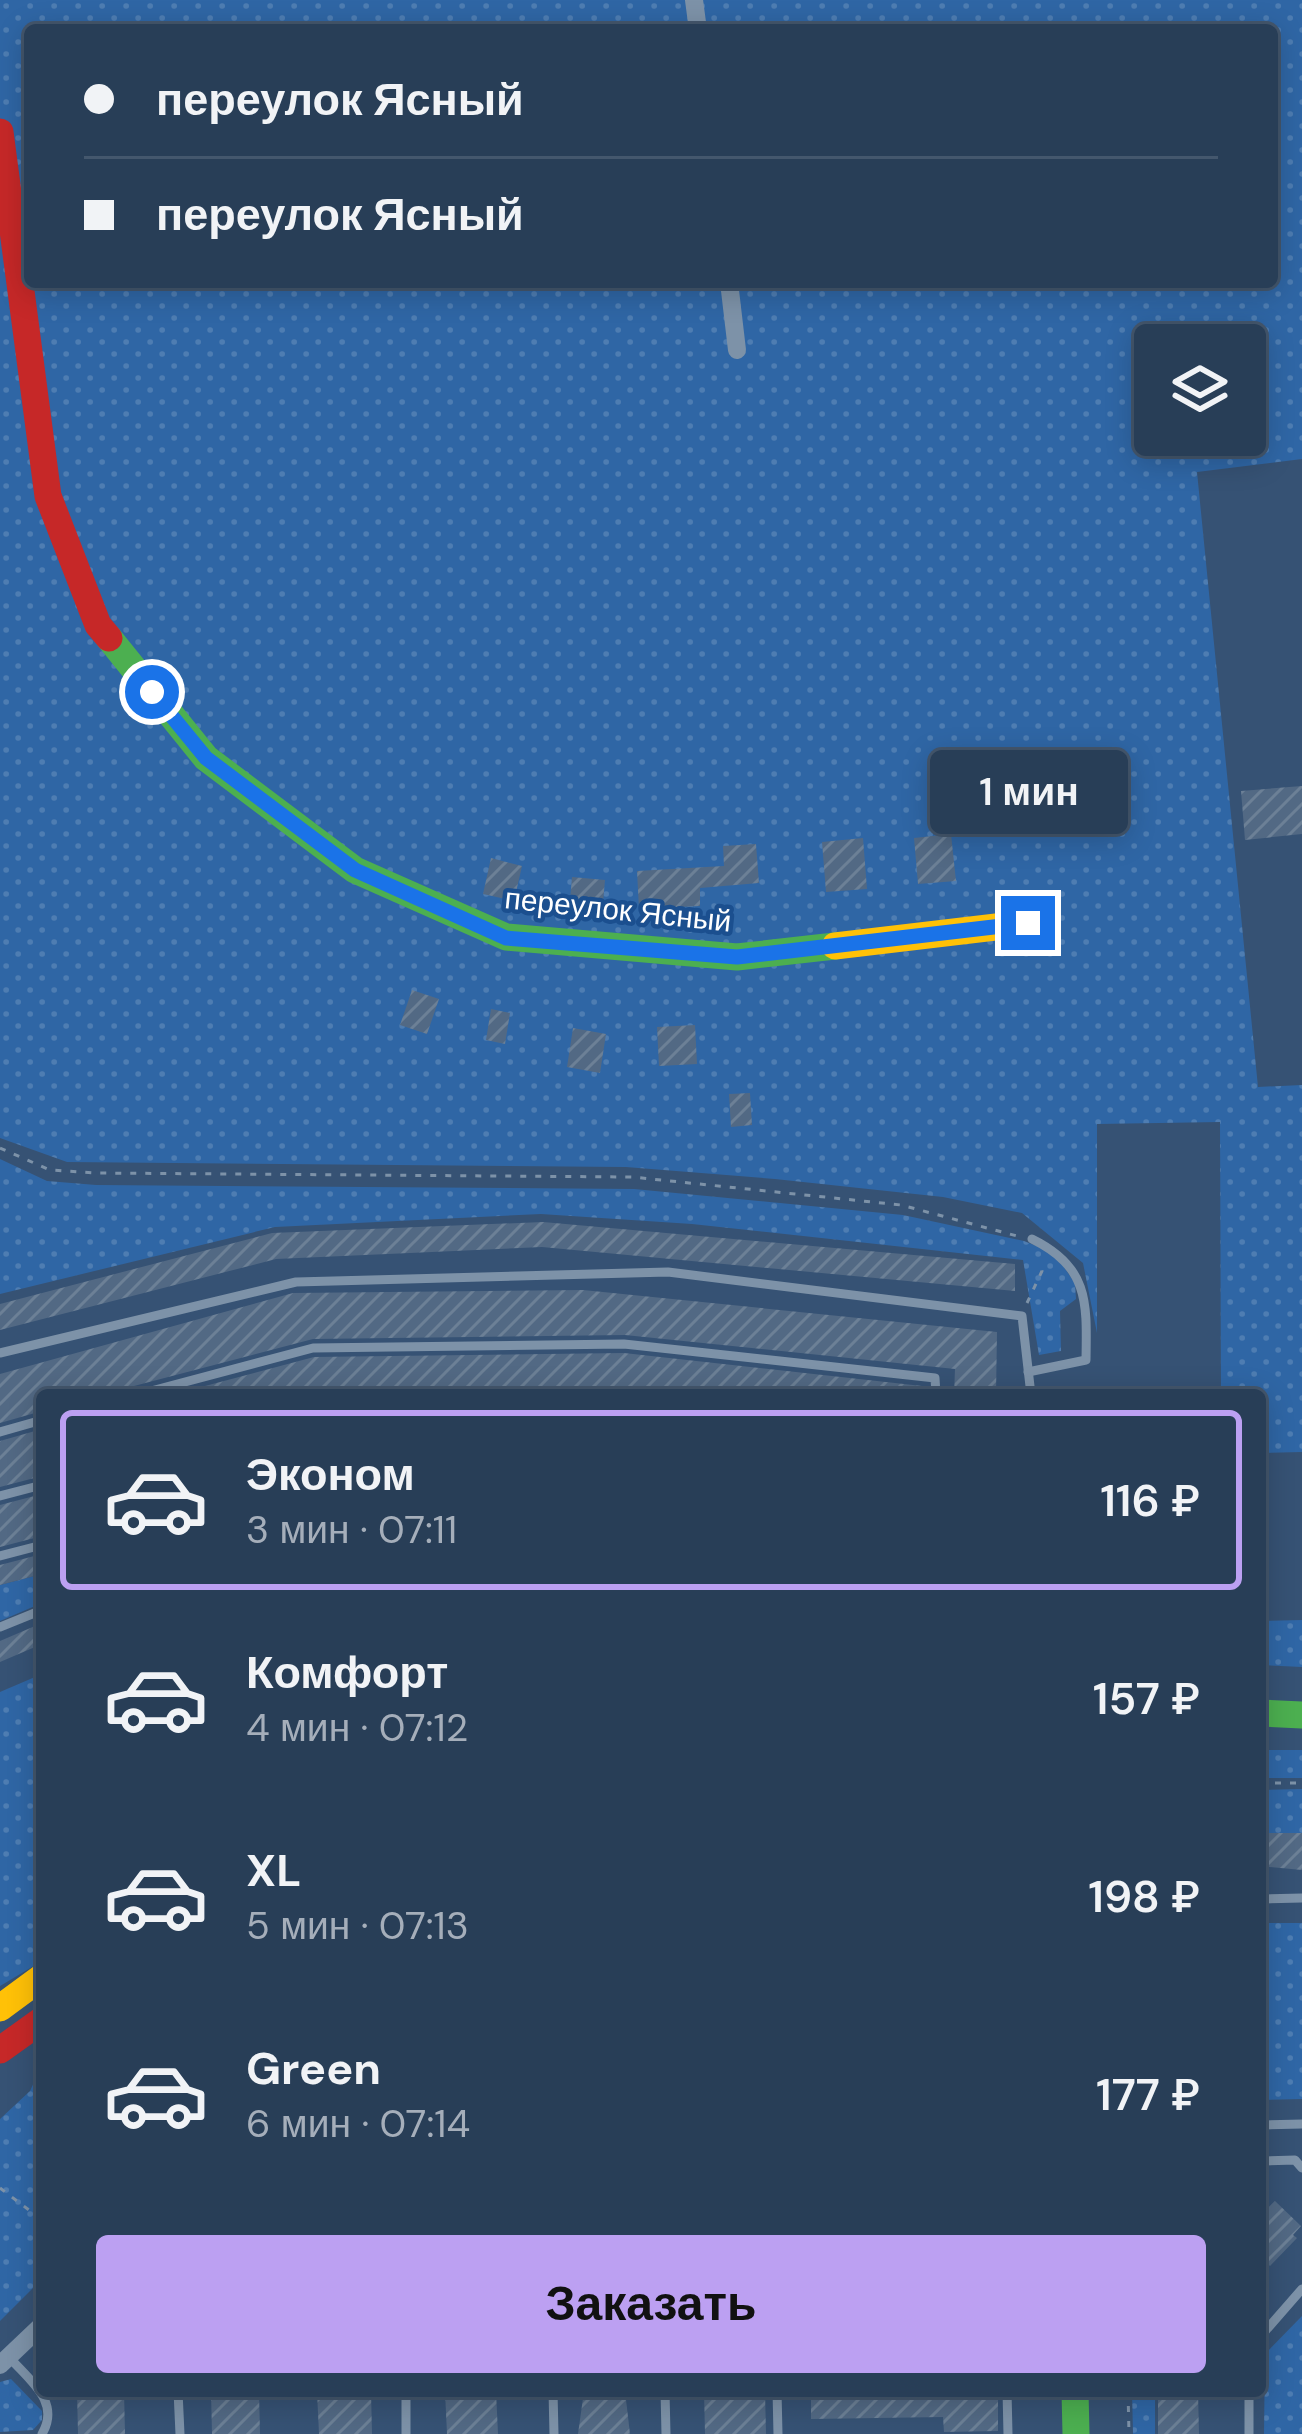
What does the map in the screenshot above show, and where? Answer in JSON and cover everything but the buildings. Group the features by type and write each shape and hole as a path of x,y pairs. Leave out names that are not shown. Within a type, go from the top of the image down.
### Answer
{"street":[{"name":"переулок Ясный","path":"0,132 48,496 98,625 206,758 355,870 506,938 737,957 1028,923"},
{"path":"730,288 737,350"},
{"path":"1266,1713 1302,1715"},
{"path":"0,2008 36,1981"},
{"path":"0,2050 36,2024"},
{"path":"4,2361 36,2331"},
{"path":"1076,2397 1076,2434"}],"lane":[{"path":"1028,1372 1085,1360 1086,1344 1079,1282 1063,1254 1032,1239"},
{"path":"0,1353 296,1282 668,1272 1022,1316 1030,1389"},
{"path":"159,1389 313,1348 624,1344 935,1378 936,1389"},
{"path":"0,1432 36,1422"},
{"path":"0,1496 36,1487"},
{"path":"0,1556 36,1547"},
{"path":"0,1628 36,1613"},
{"path":"1266,1899 1302,1898"},
{"path":"1266,2125 1302,2124"},
{"path":"1266,2161 1294,2160 1302,2168"},
{"path":"1266,2330 1302,2290"},
{"path":"4,2361 36,2391"},
{"path":"42,2434 50,2417 43,2397"},
{"path":"178,2397 180,2434"},
{"path":"406,2397 406,2434"},
{"path":"553,2397 554,2434"},
{"path":"665,2397 666,2434"},
{"path":"777,2397 778,2434"},
{"path":"1007,2397 1008,2434"},
{"path":"1249,2397 1249,2434"}],"path":[{"path":"0,1148 50,1170 95,1173 632,1177 901,1205 1032,1239 1042,1271 1022,1316"},
{"path":"1266,1783 1302,1783"},
{"path":"0,2188 36,2215"},
{"path":"1128,2397 1129,2434"}],"shaded area":[{"path":"0,0 1302,0 1302,459 1197,472 1258,1087 1302,1085 1302,1452 1266,1453 1266,1389 1221,1389 1220,1122 1097,1124 1097,1333 1083,1263 1022,1213 943,1197 626,1167 67,1162 0,1138"},
{"path":"0,1159 47,1181 96,1185 634,1189 903,1215 1024,1241 1054,1253 1075,1283 1076,1299 1060,1311 1061,1351 1039,1355 1023,1260 692,1224 541,1214 275,1227 0,1294"},
{"path":"36,1576 36,1606 0,1621 0,1585"},
{"path":"1302,1620 1302,1667 1266,1665 1266,1621"},
{"path":"36,1677 36,1965 0,1986 0,1692"},
{"path":"1266,1750 1302,1750 1302,1778 1266,1778"},
{"path":"1302,1789 1302,1833 1266,1839 1266,1790"},
{"path":"1266,1923 1302,1923 1302,2099 1266,2100"},
{"path":"36,2078 36,2285 0,2321 0,2119 30,2091"},
{"path":"1302,2316 1302,2434 1264,2434 1266,2353"},
{"path":"11,2379 42,2411 42,2420 33,2430 0,2432 0,2382"},
{"path":"1132,2397 1155,2397 1155,2434 1133,2434"}],"traffic: fast":[{"path":"109,638 206,758 355,870 506,937 737,957 835,946"},
{"path":"1266,1713 1302,1715"},
{"path":"1075,2397 1076,2434"}],"traffic: slow":[{"path":"835,946 1029,923"},
{"path":"0,2008 36,1981"}],"traffic: jam":[{"path":"0,132 48,496 98,625 109,638"},
{"path":"0,2050 36,2024"}],"route":[{"path":"152,692 206,758 355,870 506,938 737,957 1028,923"}]}
